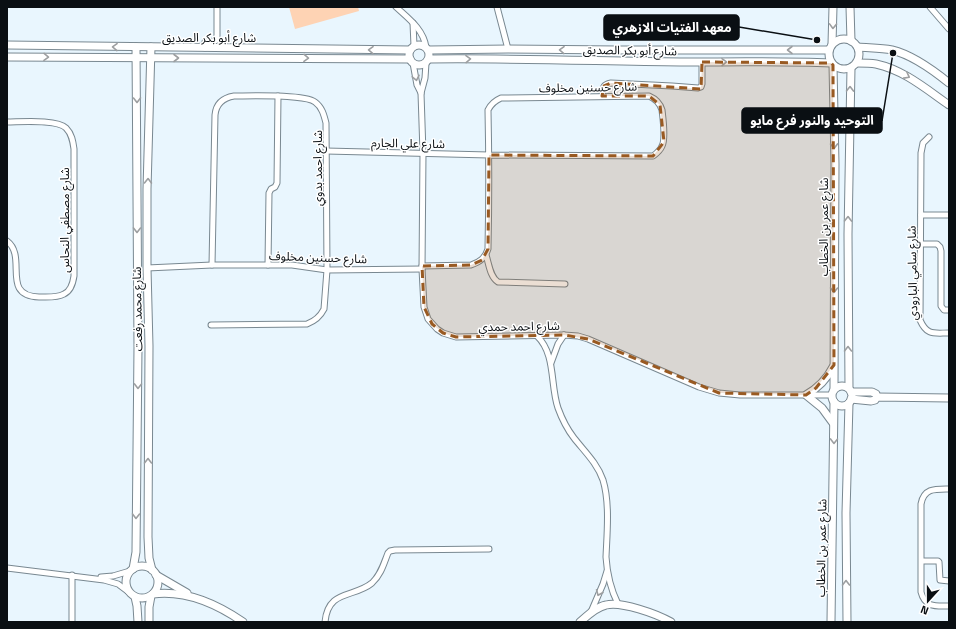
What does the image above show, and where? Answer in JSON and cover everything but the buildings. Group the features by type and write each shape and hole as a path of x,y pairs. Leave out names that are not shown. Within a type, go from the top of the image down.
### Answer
{"street":[{"path":"205,48 205,42 217,40 217,7"},
{"path":"396,7 413,23 422,33 430,55 427,61 422,65 418,65 411,61 409,55 412,48 413,23"},
{"path":"497,7 508,49"},
{"path":"833,7 829,59 832,64 843,70 851,68 859,58 858,47"},
{"path":"850,7 851,41"},
{"path":"930,7 949,29"},
{"path":"831,47 838,40 843,39 851,41 858,47 894,51 928,68 949,83"},
{"name":"شارع أبو بكر الصديق","path":"7,45 205,48 412,48"},
{"path":"412,48 421,45 427,49"},
{"name":"شارع محمد رفعت","path":"132,570 136,552 138,356 136,47"},
{"name":"شارع محمد رفعت","path":"151,47 147,190 149,346 148,537 149,558 154,572"},
{"name":"شارع أبو بكر الصديق","path":"427,49 618,50 831,47"},
{"name":"شارع أبو بكر الصديق","path":"7,57 278,58 411,61"},
{"name":"شارع أبو بكر الصديق","path":"427,61 481,59 702,62 772,61 832,64"},
{"name":"شارع احمد حمدي","path":"411,61 417,85 421,93"},
{"name":"شارع احمد حمدي","path":"427,61 421,93 423,154 422,267 424,307 432,324 443,333 456,337 578,336 592,340 699,387 719,393 740,395 833,395"},
{"path":"602,96 604,86 611,82 701,87 702,62"},
{"path":"857,62 874,64 900,72 913,79 949,105"},
{"name":"شارع عمر بن الخطاب","path":"831,622 834,424 835,164 832,64"},
{"name":"شارع عمر بن الخطاب","path":"846,622 846,513 850,396 848,219 851,68"},
{"name":"شارع احمد بدوي","path":"211,325 307,324 312,322 324,309 327,270 326,124 324,115 319,105 314,101 309,98 278,96 234,96 228,97 218,104 214,123 212,265"},
{"path":"268,265 269,193 270,189 275,187 277,183 278,96"},
{"name":"شارع حسنين مخلوف","path":"147,268 212,265 292,265 327,270 471,265 482,260 488,249 488,110 490,104 501,98 649,96 657,101 662,110 664,142 662,148 653,156 489,155"},
{"name":"شارع مصطفي النحاس","path":"7,122 57,123 67,129 73,142 74,276 73,283 66,294 60,296 37,297 27,295 20,291 15,282 13,248 7,241"},
{"name":"شارع سامي البارودي","path":"929,137 923,143 921,153 920,320 927,331 932,333 949,333"},
{"name":"شارع علي الجارم","path":"326,152 489,155"},
{"name":"شارع سامي البارودي","path":"921,215 949,216"},
{"path":"920,244 936,244 940,247 941,306 944,310 949,310"},
{"path":"486,255 493,276 498,282 566,284"},
{"path":"550,364 558,344 564,335"},
{"path":"537,336 542,340 545,346 550,364 554,396 562,418 574,437 592,459 603,480 607,503 607,570 612,590 618,604"},
{"path":"138,348 149,346"},
{"path":"138,356 149,356"},
{"path":"834,364 824,380 806,395 822,408 834,424"},
{"path":"850,396 842,386 836,387 833,395 837,405 842,406 850,396 872,392 876,394 877,397 949,398"},
{"path":"949,489 930,491 922,498 921,504 921,592 923,598 930,606 949,606"},
{"path":"325,622 326,613 334,600 340,596 365,588 371,584 380,572 388,553 392,550 489,549"},
{"path":"922,561 938,561 940,580 949,581"},
{"path":"94,578 113,576 132,570 136,567 143,566 179,590 227,611 243,622"},
{"path":"7,568 94,578 114,582 138,598 145,598 152,595 166,593 179,594 201,600"},
{"path":"132,570 126,580 126,587 137,606 138,622"},
{"path":"589,615 601,590 607,570"},
{"path":"149,622 149,607 152,595 158,585 154,572"},
{"path":"72,576 72,622"},
{"path":"580,622 601,606 618,604 654,614 671,622"}],"highlighted area":[{"path":"702,62 831,63 833,65 834,365 816,388 806,395 719,393 588,339 564,335 456,337 443,333 432,324 424,307 422,266 471,265 482,260 488,249 489,155 653,156 664,142 660,105 649,96 602,96 604,86 611,83 701,89"}],"shaded area":[{"path":"289,7 358,7 359,11 295,29"}],"place":[{"name":"معهد الفتيات الازهري","path":"817,40"},
{"name":"التوحيد والنور فرع مايو","path":"893,53"}]}
